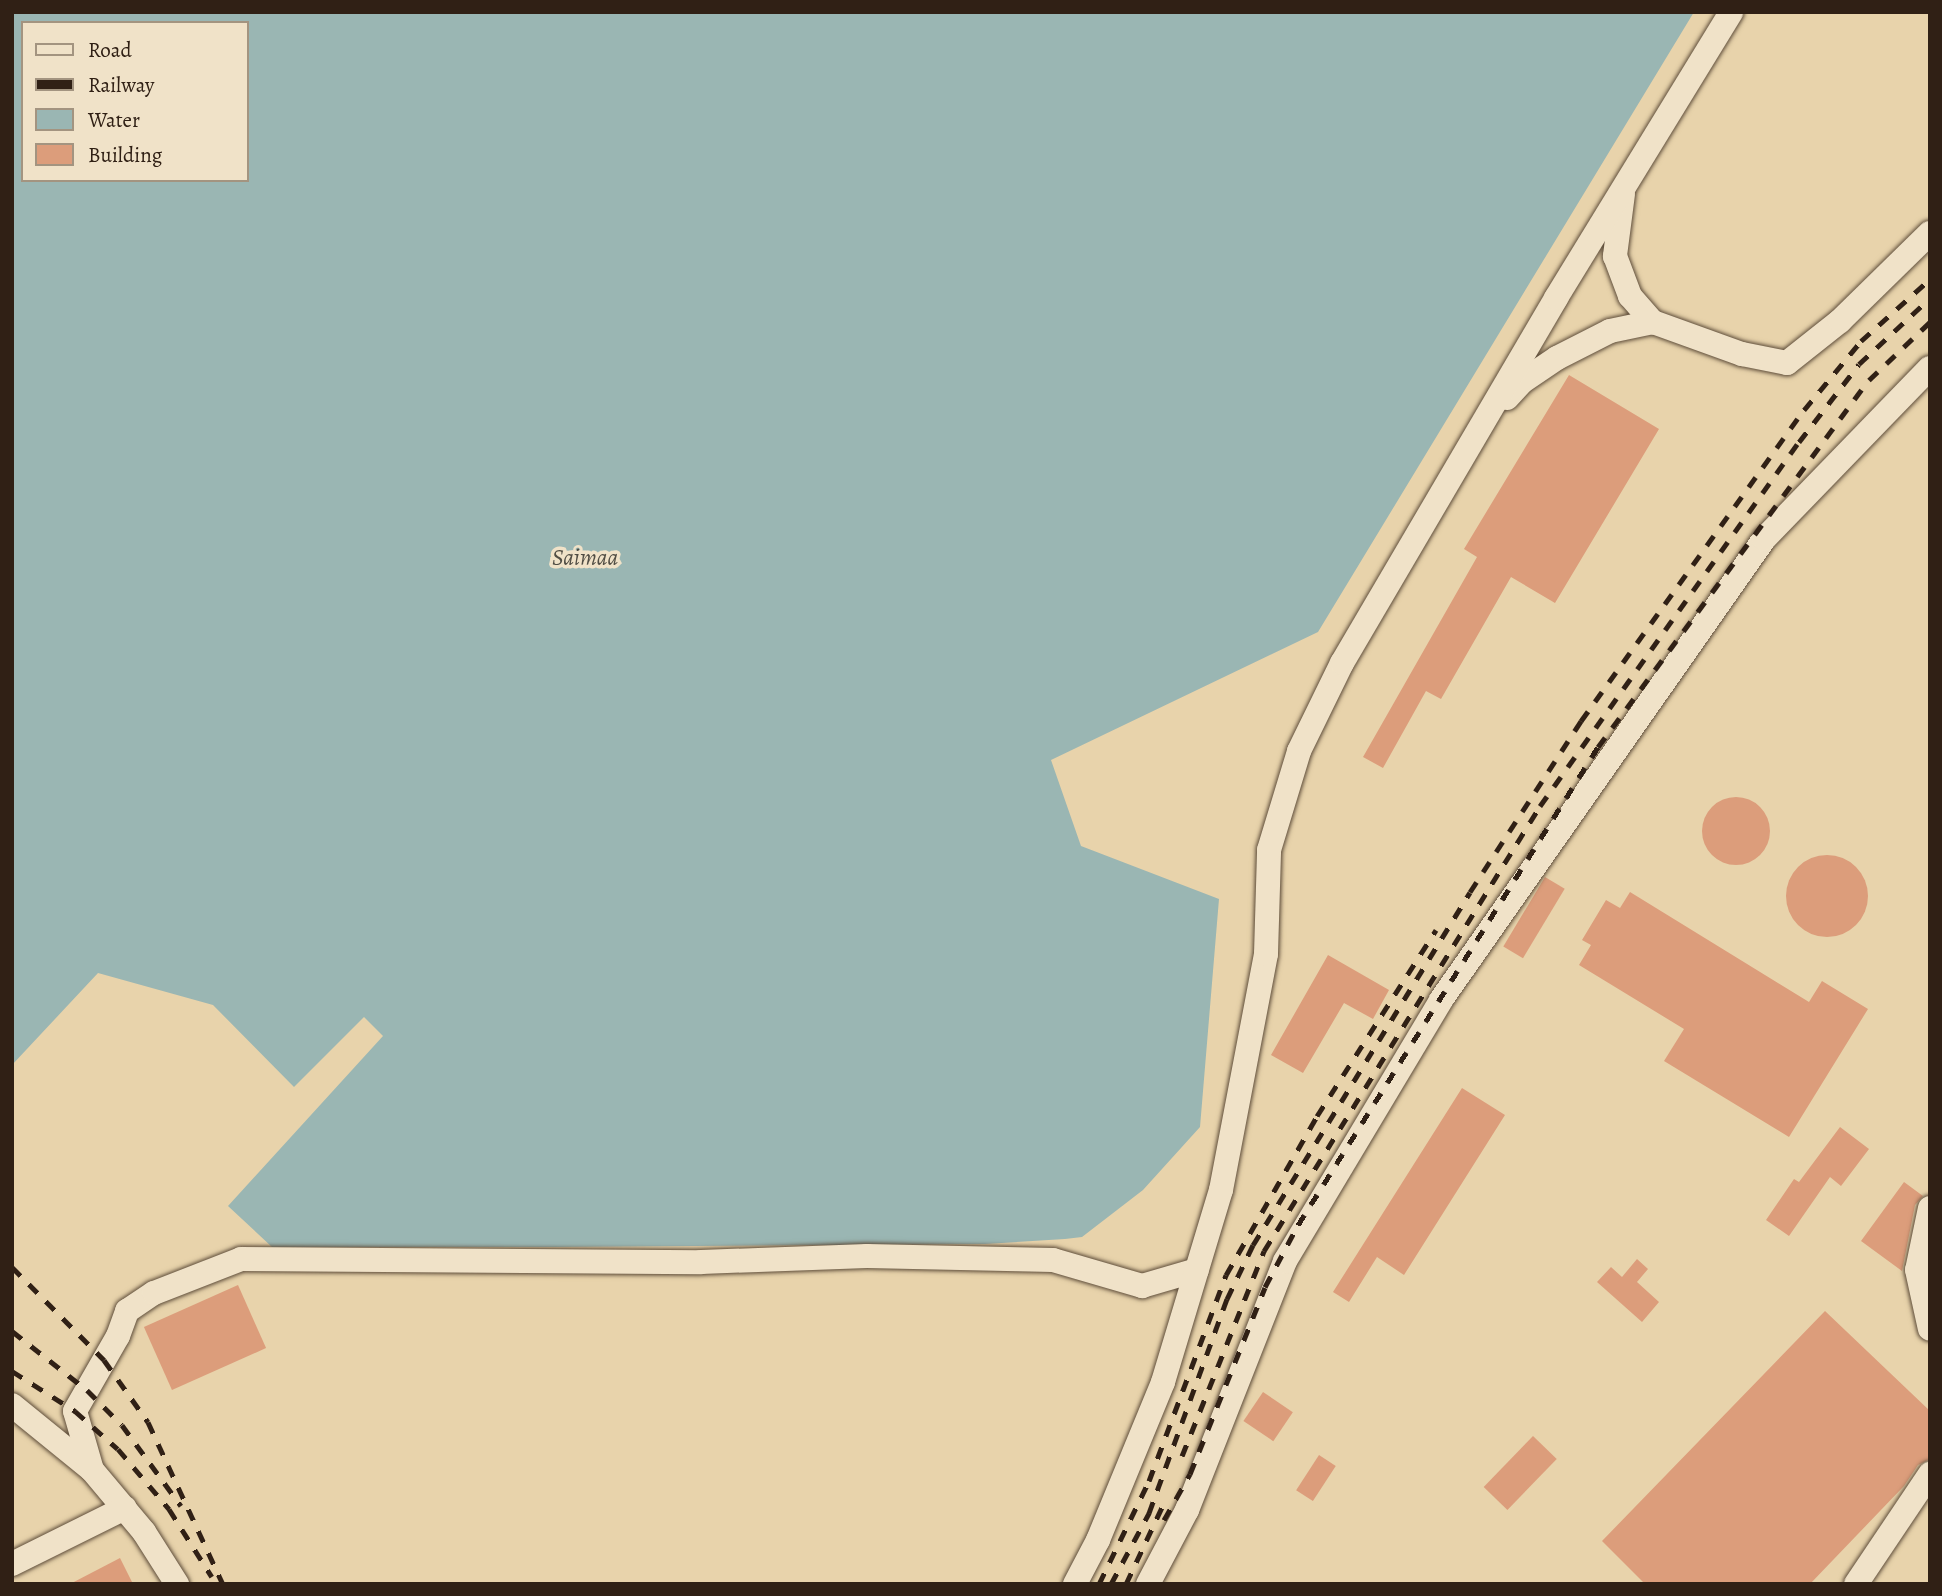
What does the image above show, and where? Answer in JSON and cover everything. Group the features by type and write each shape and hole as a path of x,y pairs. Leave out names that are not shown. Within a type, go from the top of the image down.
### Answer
{"lane":[{"path":"1075,1584 1098,1540 1163,1382 1221,1190 1266,954 1269,850 1298,751 1342,663 1624,186 1731,12"},
{"path":"1624,186 1615,256 1630,296 1653,322 1742,354 1787,363 1840,321 1930,233"},
{"path":"1479,430 1523,381 1557,358 1610,331 1653,322"},
{"path":"1148,1584 1187,1510 1285,1261 1441,1000 1764,539 1930,368"},
{"path":"1930,1208 1917,1270 1930,1329"},
{"path":"92,1469 75,1411 118,1336 127,1311 154,1293 241,1259 701,1262 867,1256 1053,1260 1142,1286 1197,1269"},
{"path":"12,1405 92,1469 125,1508 166,1580"},
{"path":"1856,1584 1930,1474"},
{"path":"12,1564 125,1508"}],"water":[{"name":"Saimaa","path":"12,12 1694,12 1318,632 1051,760 1081,846 1219,899 1200,1127 1143,1190 1082,1237 985,1244 272,1247 228,1206 383,1036 364,1017 294,1087 213,1005 98,973 12,1065"}],"building":[{"path":"1569,375 1659,429 1555,603 1511,577 1441,699 1426,691 1383,768 1363,757 1477,557 1464,549"},
{"path":"1736,797 1749,800 1760,807 1767,818 1770,831 1767,844 1760,855 1749,862 1736,865 1723,862 1712,855 1705,844 1702,831 1705,818 1712,807 1723,800"},
{"path":"1827,855 1843,858 1856,867 1865,880 1868,896 1865,912 1856,925 1843,934 1827,937 1811,934 1798,925 1789,912 1786,896 1789,880 1798,867 1811,858"},
{"path":"1545,877 1565,889 1523,958 1503,946"},
{"path":"1630,892 1809,1002 1822,981 1868,1009 1789,1137 1664,1061 1684,1029 1579,965 1591,945 1582,940 1606,900 1620,908"},
{"path":"1328,955 1389,990 1373,1019 1344,1003 1303,1073 1271,1055"},
{"path":"1462,1088 1505,1115 1404,1275 1377,1257 1349,1302 1333,1292"},
{"path":"1840,1127 1869,1149 1841,1186 1830,1177 1789,1236 1766,1220 1794,1179 1799,1182"},
{"path":"1904,1182 1923,1196 1915,1205 1902,1271 1861,1241"},
{"path":"1637,1259 1648,1269 1637,1282 1659,1302 1642,1322 1597,1282 1611,1267 1622,1277"},
{"path":"238,1285 266,1348 172,1390 144,1327"},
{"path":"1825,1311 1930,1411 1930,1459 1918,1465 1904,1486 1810,1584 1645,1584 1602,1541"},
{"path":"1263,1392 1293,1412 1273,1441 1243,1421"},
{"path":"1533,1436 1557,1459 1507,1510 1484,1487"},
{"path":"1319,1455 1336,1466 1313,1501 1296,1490"},
{"path":"120,1558 133,1584 70,1584"}],"railway":[{"path":"1111,1584 1149,1513 1227,1299 1253,1245 1470,892 1581,721 1804,410 1861,341 1930,279"},
{"path":"1182,1456 1264,1251 1540,806 1799,442 1859,364 1930,298"},
{"path":"1164,1520 1190,1474 1265,1287 1298,1225 1598,747 1869,380 1930,322"},
{"path":"1099,1584 1149,1481 1226,1275 1317,1116 1436,930"},
{"path":"12,1267 104,1360 148,1422 223,1584"},
{"path":"12,1331 87,1390 122,1425 181,1506"},
{"path":"12,1371 75,1411 118,1449 169,1509 212,1577"},
{"path":"1126,1584 1163,1505"}]}
